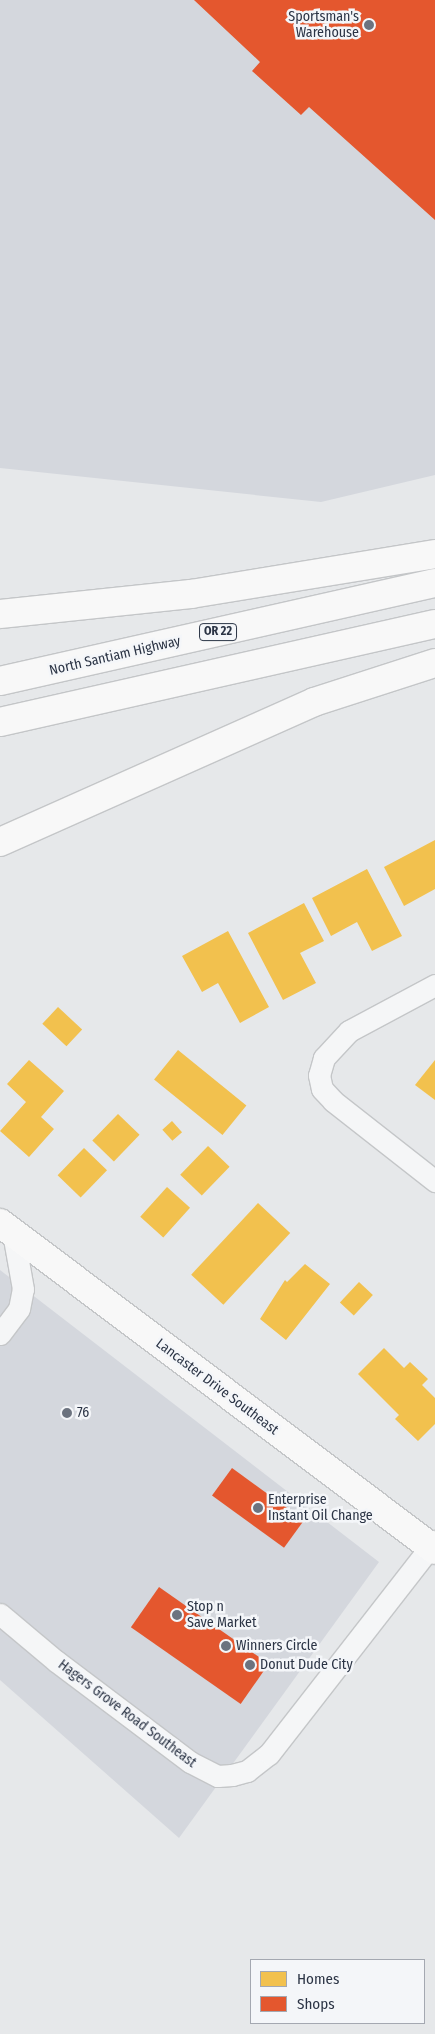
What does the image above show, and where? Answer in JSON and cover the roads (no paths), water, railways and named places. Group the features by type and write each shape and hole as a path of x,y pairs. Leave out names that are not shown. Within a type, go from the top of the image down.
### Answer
{"main road":[{"path":"0,614 190,594 435,554"},
{"name":"North Santiam Highway","path":"0,681 435,583"},
{"path":"0,722 435,624"},
{"path":"0,842 314,702 435,663"},
{"name":"Lancaster Drive Southeast","path":"7,1228 433,1546"}],"street":[{"path":"435,985 349,1031 324,1058 319,1075 322,1088 333,1101 435,1181"},
{"path":"0,1334 19,1309 23,1289 7,1228"},
{"name":"Hagers Grove Road Southeast","path":"0,1614 56,1662 190,1762 218,1776 232,1775 247,1771 269,1754 433,1546"}],"place":[{"name":"Sportsman's Warehouse","path":"369,25"},
{"name":"76","path":"67,1413"},
{"name":"Enterprise Instant Oil Change","path":"258,1508"},
{"name":"Stop n Save Market","path":"177,1615"},
{"name":"Winners Circle","path":"226,1646"},
{"name":"Donut Dude City","path":"250,1665"}]}
